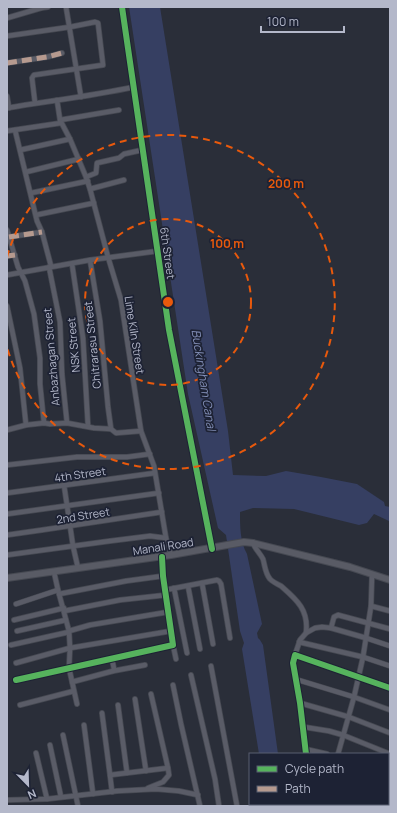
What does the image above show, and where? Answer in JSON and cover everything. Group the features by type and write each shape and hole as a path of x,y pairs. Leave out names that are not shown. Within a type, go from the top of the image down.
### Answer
{"main road":[{"name":"Manali Road","path":"7,578 162,557 244,542 350,568 390,580"}],"street":[{"path":"7,18 48,7"},
{"path":"66,7 81,97"},
{"name":"6th Street","path":"122,7 169,330 212,549"},
{"path":"7,36 39,30 70,27 95,22 98,23 103,65 77,70 37,74 33,76 32,78 36,103"},
{"path":"7,63 47,57 62,53"},
{"path":"7,96 8,108 101,94 134,87"},
{"path":"57,100 61,122"},
{"path":"7,131 119,110"},
{"name":"Lime Kiln Street","path":"61,122 87,179 121,300 141,431 154,466 166,538 171,555"},
{"name":"Anbazhagan Street","path":"15,130 36,216 42,232 60,322 62,374 67,423"},
{"path":"20,150 70,139"},
{"path":"31,193 87,179 96,173 96,164 119,158 124,154 142,150"},
{"path":"26,172 79,159"},
{"path":"90,189 124,180"},
{"path":"36,216 94,203"},
{"path":"7,230 34,314 40,358 40,384 44,423"},
{"path":"9,237 42,232"},
{"path":"7,275 108,257 158,251"},
{"path":"7,256 14,255"},
{"name":"Chitrarasu Street","path":"90,260 100,321 108,408 112,429"},
{"name":"NSK Street","path":"72,264 83,338 88,426"},
{"path":"7,306 20,368 26,426"},
{"path":"7,430 44,423 67,423 112,429 116,433 141,431"},
{"path":"7,465 77,457 128,457 150,454"},
{"name":"4th Street","path":"7,493 155,473"},
{"path":"64,485 73,546 78,568"},
{"path":"7,514 158,493"},
{"name":"2nd Street","path":"7,534 162,512"},
{"path":"7,555 150,536 166,538"},
{"path":"253,543 254,547 260,553 268,576 300,604 305,615 306,633"},
{"path":"162,557 165,593 176,659"},
{"path":"54,572 69,632 69,668 77,704"},
{"path":"338,753 354,697 366,638 371,606 372,575"},
{"path":"16,604 59,592 163,576"},
{"path":"14,620 64,609 165,593 174,588 217,580 220,582 230,638"},
{"path":"202,583 213,644"},
{"path":"188,586 200,649"},
{"path":"174,588 187,654"},
{"path":"371,606 390,611"},
{"path":"11,645 69,632 90,625 168,612"},
{"path":"331,628 334,617 338,615 390,629"},
{"path":"17,631 66,620"},
{"path":"320,753 306,751 304,727 293,663 300,640 306,633 315,628 322,627 331,628 390,646"},
{"path":"16,663 70,648 171,631"},
{"path":"299,642 362,657 390,666"},
{"path":"16,680 173,645"},
{"path":"295,655 390,688"},
{"path":"112,658 113,671"},
{"path":"72,682 113,671 145,665"},
{"path":"211,666 237,806"},
{"path":"191,675 215,779 219,806"},
{"path":"295,679 390,710"},
{"path":"173,685 200,806"},
{"path":"20,705 74,691"},
{"path":"145,790 163,782 169,775 151,694"},
{"path":"135,699 146,771"},
{"path":"300,703 349,717 390,732"},
{"path":"118,705 127,773"},
{"path":"102,713 112,792"},
{"path":"84,725 93,794"},
{"path":"304,727 343,735 388,753"},
{"path":"64,735 78,806"},
{"path":"50,745 61,797"},
{"path":"36,753 47,799"},
{"path":"110,775 168,768"},
{"path":"7,800 47,799 76,795 156,789 179,791 198,795"}],"water":[{"name":"Buckingham Canal","path":"129,7 160,7 228,431 233,475 266,476 286,471 357,484 384,502 385,506 390,507 390,527 389,521 374,514 367,523 359,525 294,509 253,508 240,512 242,539 247,554 262,624 257,633 258,638 263,645 278,753 259,753 242,649 244,643 240,631 226,535 218,528 188,394"}],"marked path":[{"path":"7,63 47,57 62,53"},
{"path":"9,237 42,232"},
{"path":"7,256 15,255"}],"cycle path":[{"path":"122,7 169,330 212,549"},
{"path":"16,680 173,645 163,576 162,557"},
{"path":"306,753 300,703 293,663 295,655 390,688"}]}
